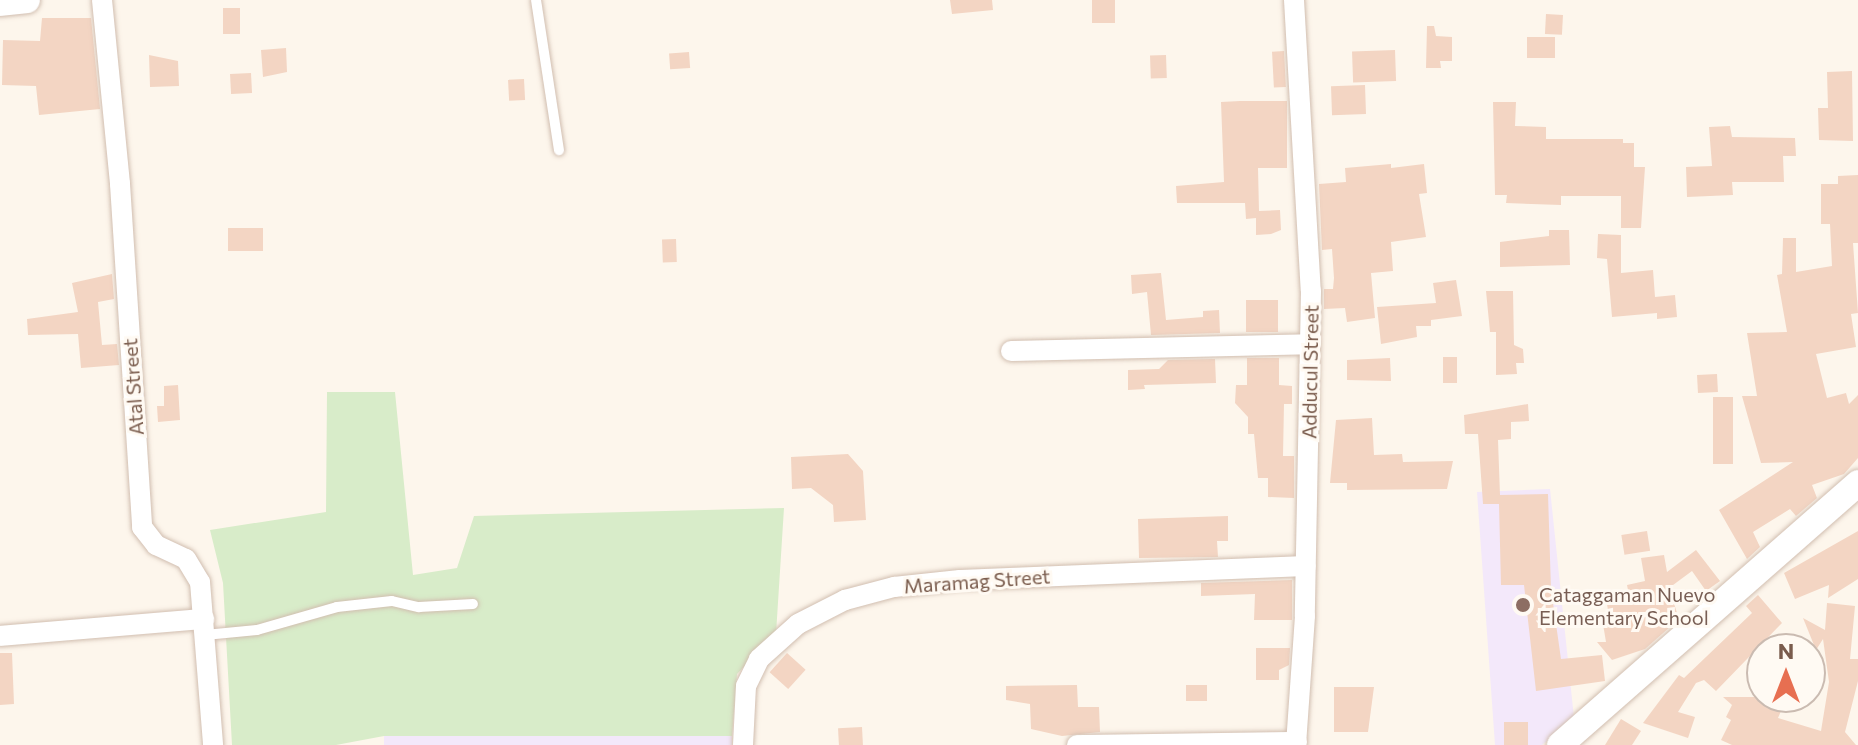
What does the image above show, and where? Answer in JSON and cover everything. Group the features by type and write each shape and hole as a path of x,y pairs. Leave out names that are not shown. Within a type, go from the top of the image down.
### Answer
{"street":[{"path":"0,3 27,0"},
{"name":"Atal Street","path":"102,0 120,184 142,527 147,538 196,570 204,627 213,745"},
{"name":"Adducul Street","path":"1294,0 1310,344 1306,566 1296,744"},
{"path":"1011,351 1310,344"},
{"path":"1560,745 1858,483"},
{"name":"Maramag Street","path":"743,745 746,686 759,659 798,624 845,600 894,587 960,580 1306,566"},
{"path":"0,636 204,627"},
{"path":"1077,745 1296,744"}],"lane":[{"path":"536,0 559,150"},
{"path":"204,627 257,630 350,605 473,604"}],"shaded area":[{"name":"Cataggaman Nuevo Elementary School","path":"1550,489 1574,718 1542,745 1495,745 1477,492"},
{"path":"384,736 732,736 732,745 384,745"}],"green space":[{"path":"327,392 395,392 413,575 457,568 474,516 784,508 776,634 737,674 732,736 384,736 336,745 232,745 223,583 210,530 326,512"}],"building":[{"path":"950,0 992,0 993,10 952,14"},
{"path":"1092,0 1115,0 1115,23 1092,23"},
{"path":"223,8 240,8 240,34 223,34"},
{"path":"1546,14 1563,15 1562,35 1545,34"},
{"path":"42,18 91,18 100,109 39,115 36,86 2,85 3,40 40,41"},
{"path":"1427,26 1434,26 1436,36 1452,37 1452,61 1440,61 1441,68 1426,68"},
{"path":"1527,37 1555,37 1555,58 1527,58"},
{"path":"286,48 287,72 263,77 261,50"},
{"path":"1395,50 1396,81 1353,82 1352,52"},
{"path":"1284,51 1286,87 1274,88 1272,52"},
{"path":"689,52 690,68 670,69 669,53"},
{"path":"149,55 178,61 179,86 150,87"},
{"path":"1166,55 1167,78 1151,79 1150,56"},
{"path":"1852,71 1853,141 1819,140 1818,108 1828,108 1827,72"},
{"path":"251,73 252,93 231,94 230,74"},
{"path":"524,79 525,100 509,101 508,80"},
{"path":"1365,85 1366,114 1332,115 1331,86"},
{"path":"1287,101 1287,168 1258,168 1259,211 1280,210 1281,230 1271,234 1256,235 1256,218 1246,219 1245,203 1177,203 1176,186 1224,182 1221,102"},
{"path":"1493,102 1516,102 1515,126 1546,127 1546,139 1623,139 1623,143 1634,143 1634,167 1645,167 1641,228 1621,228 1621,196 1561,196 1561,205 1506,203 1507,195 1495,195"},
{"path":"1730,126 1732,137 1795,138 1796,156 1783,156 1784,182 1732,182 1733,195 1687,197 1686,167 1712,166 1709,127"},
{"path":"1391,164 1391,168 1424,164 1427,193 1419,194 1426,237 1391,242 1393,271 1371,273 1375,318 1347,322 1345,308 1324,309 1324,289 1333,289 1334,278 1332,249 1322,250 1319,184 1346,182 1345,168"},
{"path":"1858,175 1858,243 1853,243 1858,313 1851,314 1856,347 1816,354 1827,398 1846,393 1849,404 1858,395 1858,458 1844,474 1812,485 1817,498 1796,516 1790,509 1753,532 1760,547 1747,559 1719,510 1793,462 1761,463 1742,396 1757,396 1747,333 1787,332 1777,275 1782,274 1783,238 1796,238 1796,272 1832,266 1830,224 1821,224 1821,184 1838,184 1838,176"},
{"path":"228,228 263,228 263,251 228,251"},
{"path":"1549,230 1569,230 1570,265 1500,267 1500,242 1549,236"},
{"path":"1598,234 1621,235 1621,273 1653,270 1655,297 1675,295 1677,317 1657,319 1657,313 1612,317 1607,259 1597,258"},
{"path":"662,239 676,239 677,262 663,262"},
{"path":"1161,273 1166,320 1203,317 1203,311 1219,310 1220,333 1151,335 1147,292 1132,294 1131,275"},
{"path":"112,274 114,299 98,302 102,345 117,344 119,365 81,368 78,334 28,335 27,319 78,312 72,283"},
{"path":"1456,280 1462,316 1431,320 1431,326 1416,326 1417,337 1381,344 1377,307 1436,303 1433,283"},
{"path":"1486,291 1513,291 1514,345 1523,349 1524,363 1516,363 1517,374 1496,375 1496,332 1490,332"},
{"path":"1246,300 1278,300 1278,332 1246,332"},
{"path":"1443,357 1457,357 1457,383 1443,383"},
{"path":"1247,358 1279,358 1279,385 1292,386 1292,404 1284,404 1283,456 1294,456 1294,498 1268,497 1268,478 1258,478 1254,434 1248,434 1248,417 1235,403 1236,385 1247,385"},
{"path":"1390,358 1391,381 1347,380 1347,360"},
{"path":"1215,359 1216,383 1144,385 1145,389 1128,390 1128,370 1159,369 1168,360"},
{"path":"1717,374 1718,392 1698,393 1697,375"},
{"path":"178,385 180,420 158,422 157,406 164,406 164,386"},
{"path":"1713,397 1733,397 1733,464 1713,464"},
{"path":"1528,404 1529,421 1511,422 1511,439 1498,440 1500,495 1548,494 1551,589 1561,659 1602,655 1605,681 1536,691 1524,585 1501,585 1499,504 1483,504 1478,434 1465,434 1464,415"},
{"path":"1372,418 1374,455 1402,454 1403,462 1453,461 1447,489 1347,490 1347,483 1330,483 1336,420"},
{"path":"848,454 863,471 866,520 834,522 833,505 811,488 792,489 791,457"},
{"path":"1228,516 1228,541 1217,541 1218,557 1139,558 1138,519"},
{"path":"1647,531 1650,551 1624,555 1621,535"},
{"path":"1858,531 1858,579 1828,598 1829,585 1795,599 1784,573"},
{"path":"1696,550 1720,581 1706,591 1692,571 1669,588 1679,619 1645,649 1612,660 1597,642 1606,642 1603,624 1610,622 1607,604 1630,600 1627,585 1645,581 1641,558 1664,555 1667,572"},
{"path":"1292,580 1292,620 1254,620 1255,594 1201,596 1201,583"},
{"path":"1758,595 1782,623 1772,633 1746,633 1746,660 1716,691 1704,680 1696,683 1678,712 1695,717 1688,738 1643,723 1679,675 1684,678 1752,613 1746,606"},
{"path":"1827,603 1855,606 1850,659 1858,659 1858,681 1845,732 1856,745 1732,745 1721,740 1731,720 1726,717 1732,705 1723,697 1746,697 1746,713 1780,713 1778,718 1821,731 1829,682 1826,633 1809,633 1803,618 1825,630"},
{"path":"1256,648 1290,648 1289,665 1279,670 1279,680 1256,680"},
{"path":"0,653 12,653 14,704 0,705"},
{"path":"787,653 806,670 788,689 770,672"},
{"path":"1077,685 1078,707 1099,707 1100,732 1062,736 1031,729 1030,704 1006,700 1006,686"},
{"path":"1186,685 1207,685 1207,701 1186,701"},
{"path":"1334,687 1374,687 1368,732 1334,732"},
{"path":"1621,719 1641,731 1632,745 1605,745"},
{"path":"1504,722 1528,722 1528,745 1504,745"},
{"path":"862,727 863,745 839,745 838,728"}],"place":[{"name":"Cataggaman Nuevo Elementary School","path":"1523,605"}]}
